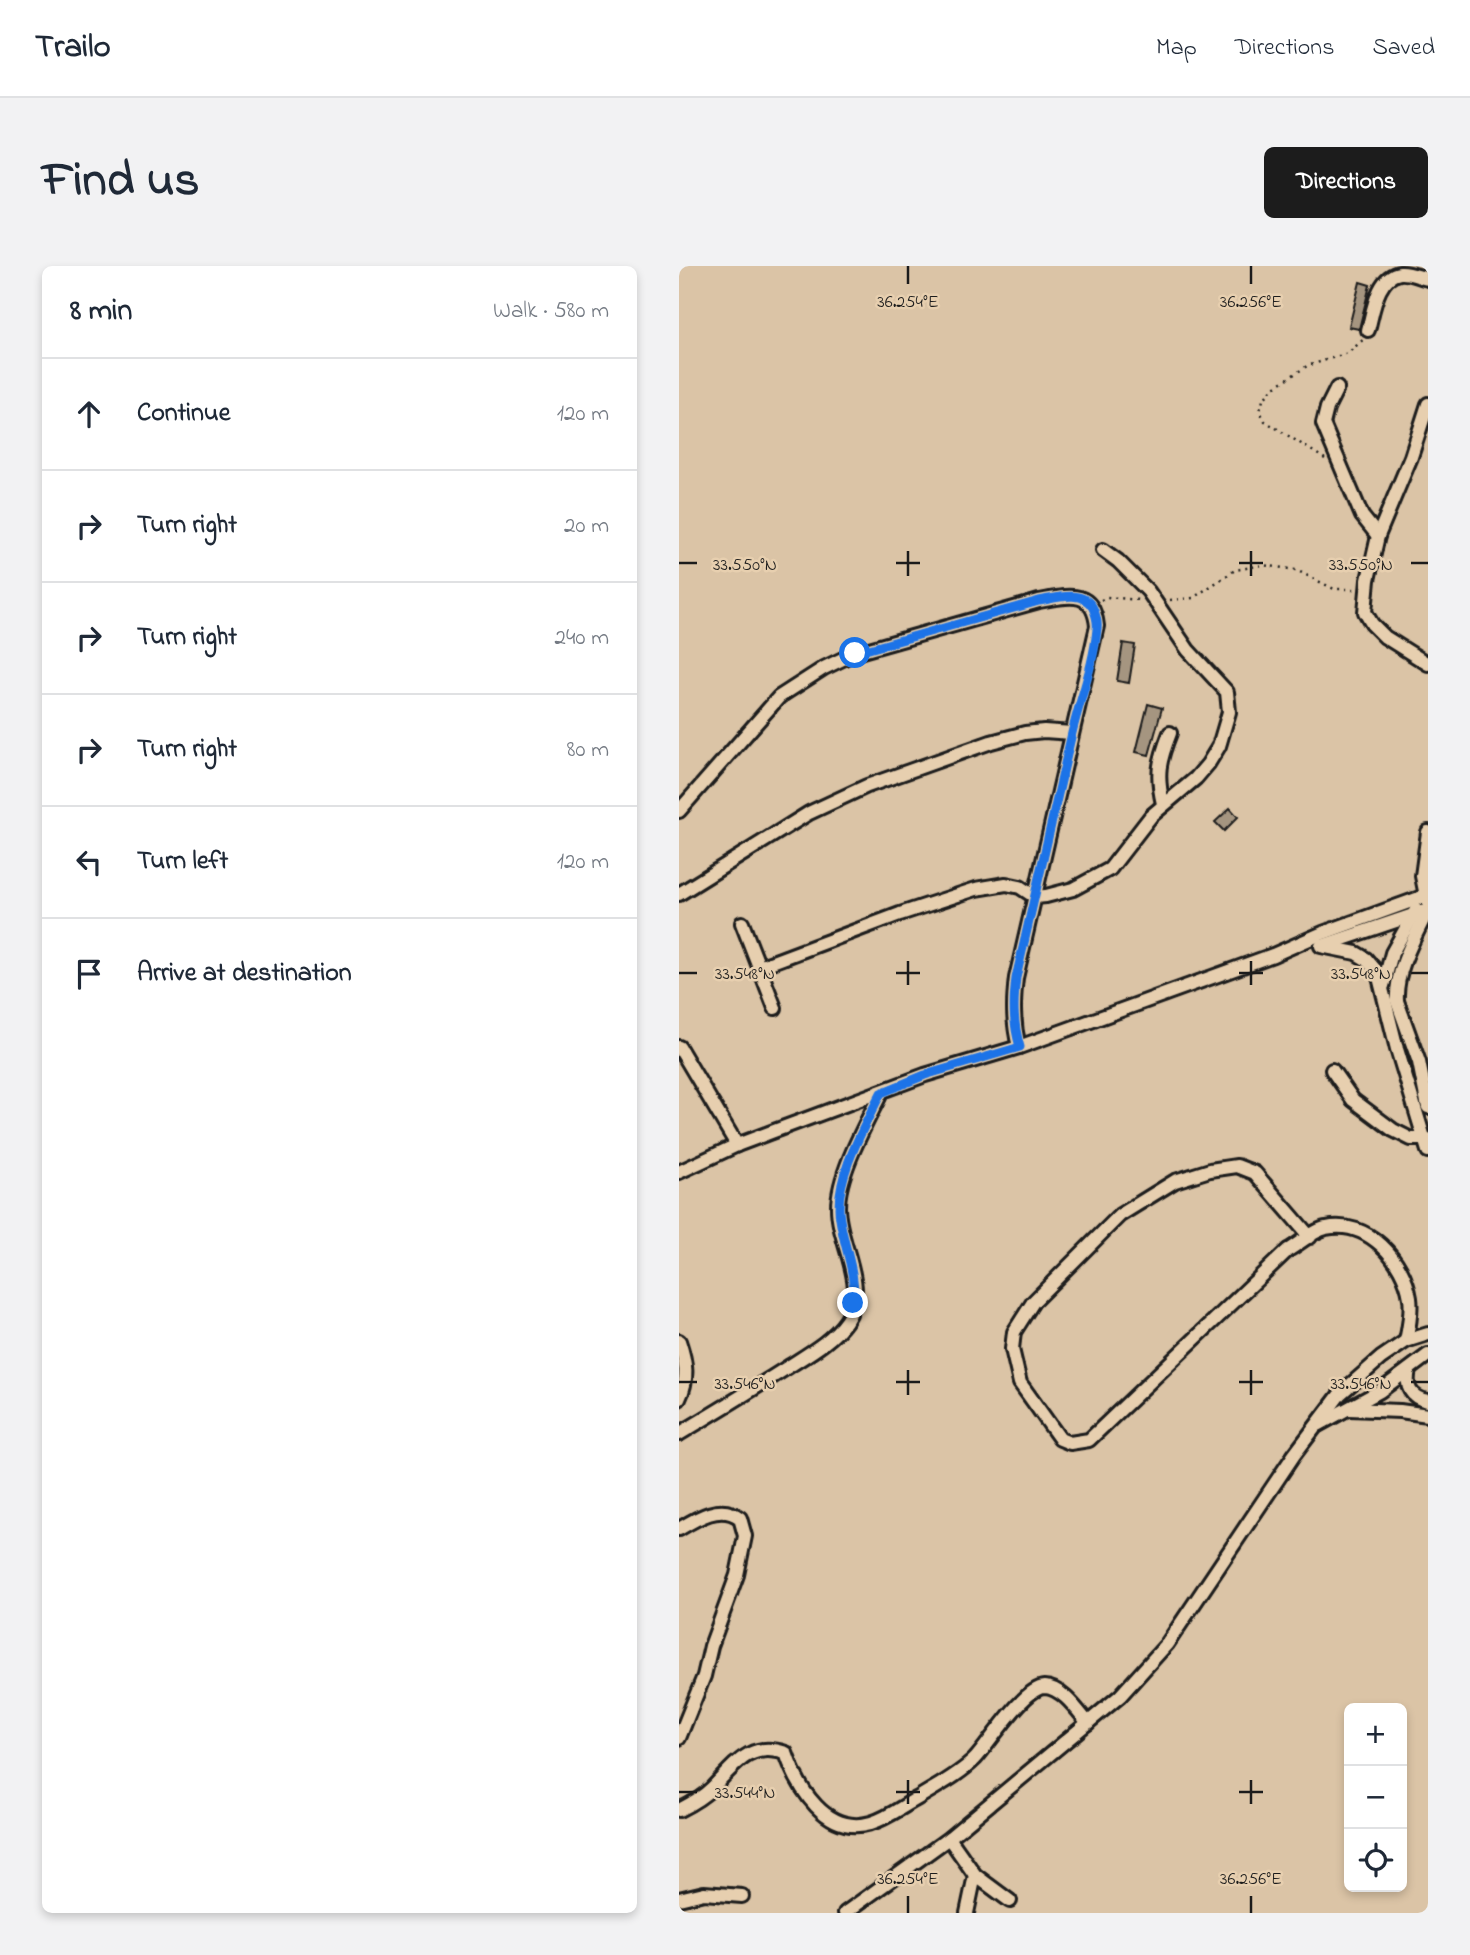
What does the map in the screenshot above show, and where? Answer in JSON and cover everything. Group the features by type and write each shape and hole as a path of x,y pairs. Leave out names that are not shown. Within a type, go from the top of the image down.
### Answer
{"street":[{"path":"1368,330 1378,291 1393,275 1403,273 1428,279"},
{"path":"1337,388 1323,424 1362,516 1378,536"},
{"path":"1428,404 1411,457 1378,536 1367,587 1366,612 1372,624 1385,637 1428,664"},
{"path":"759,967 976,889 1006,884 1020,887 1035,897 1073,889 1110,869 1151,816 1208,765 1222,737 1229,712 1227,692 1188,650 1148,591 1103,550"},
{"path":"679,811 779,697 824,668 855,653 1039,601 1074,597 1084,599 1092,605 1097,626 1095,646 1072,733 1016,978 1012,1004 1020,1047"},
{"path":"679,894 809,813 867,786 1014,736 1044,731 1072,733"},
{"path":"1164,804 1158,782 1159,761 1170,733"},
{"path":"1428,832 1422,876 1427,895 1425,910 1397,983 1397,1001 1419,1062 1428,1107"},
{"path":"679,1172 737,1145 925,1075 1020,1047 1427,895"},
{"path":"1273,954 1321,946 1425,910"},
{"path":"1383,990 1389,961 1425,910"},
{"path":"741,923 775,1007"},
{"path":"1321,946 1343,949 1366,959 1378,973 1397,1049 1427,1143"},
{"path":"679,1047 737,1145"},
{"path":"1332,1070 1353,1100 1393,1130 1427,1143"},
{"path":"679,1434 823,1344 847,1320 855,1289 839,1219 840,1194 847,1168 881,1093"},
{"path":"1310,1237 1255,1173 1237,1166 1210,1170 1175,1181 1120,1214 1033,1302 1014,1332 1012,1349 1020,1383 1060,1439 1070,1443 1089,1440 1288,1250 1310,1237 1325,1228 1359,1231 1376,1239 1393,1258 1410,1297 1411,1315 1406,1341"},
{"path":"845,1913 949,1838 1120,1696 1167,1644 1275,1483 1341,1394 1381,1358 1406,1341 1428,1334"},
{"path":"679,1341 687,1368 687,1380 679,1399"},
{"path":"1318,1425 1349,1409 1428,1355"},
{"path":"1409,1370 1408,1389 1428,1401"},
{"path":"1349,1409 1428,1415"},
{"path":"679,1529 708,1515 727,1511 740,1518 745,1536 737,1575 711,1646 704,1676 679,1738"},
{"path":"679,1810 694,1803 711,1789 741,1758 763,1750 775,1749 786,1753 793,1774 817,1808 844,1824 869,1824 951,1778 972,1762 1022,1702 1037,1689 1044,1687 1059,1693 1088,1723"},
{"path":"949,1838 975,1875 1010,1901"},
{"path":"967,1913 975,1875"},
{"path":"679,1899 704,1893 742,1896"}],"path":[{"path":"1342,470 1265,422 1260,411 1263,400 1273,388 1307,366 1348,353 1363,341 1368,330"},
{"path":"1092,605 1107,597 1155,601 1193,598 1235,570 1263,565 1296,570 1334,589 1367,587"}],"building":[{"path":"1360,282 1370,285 1359,329 1349,327"},
{"path":"1123,643 1135,645 1129,683 1117,681"},
{"path":"1148,704 1162,708 1149,755 1136,752"},
{"path":"1230,808 1238,817 1224,831 1215,822"}],"route":[{"path":"853,1303 853,1275 838,1207 847,1168 881,1093 925,1075 1020,1047 1012,1004 1016,978 1072,733 1095,646 1096,615 1092,605 1084,599 1065,596 855,653"}]}
